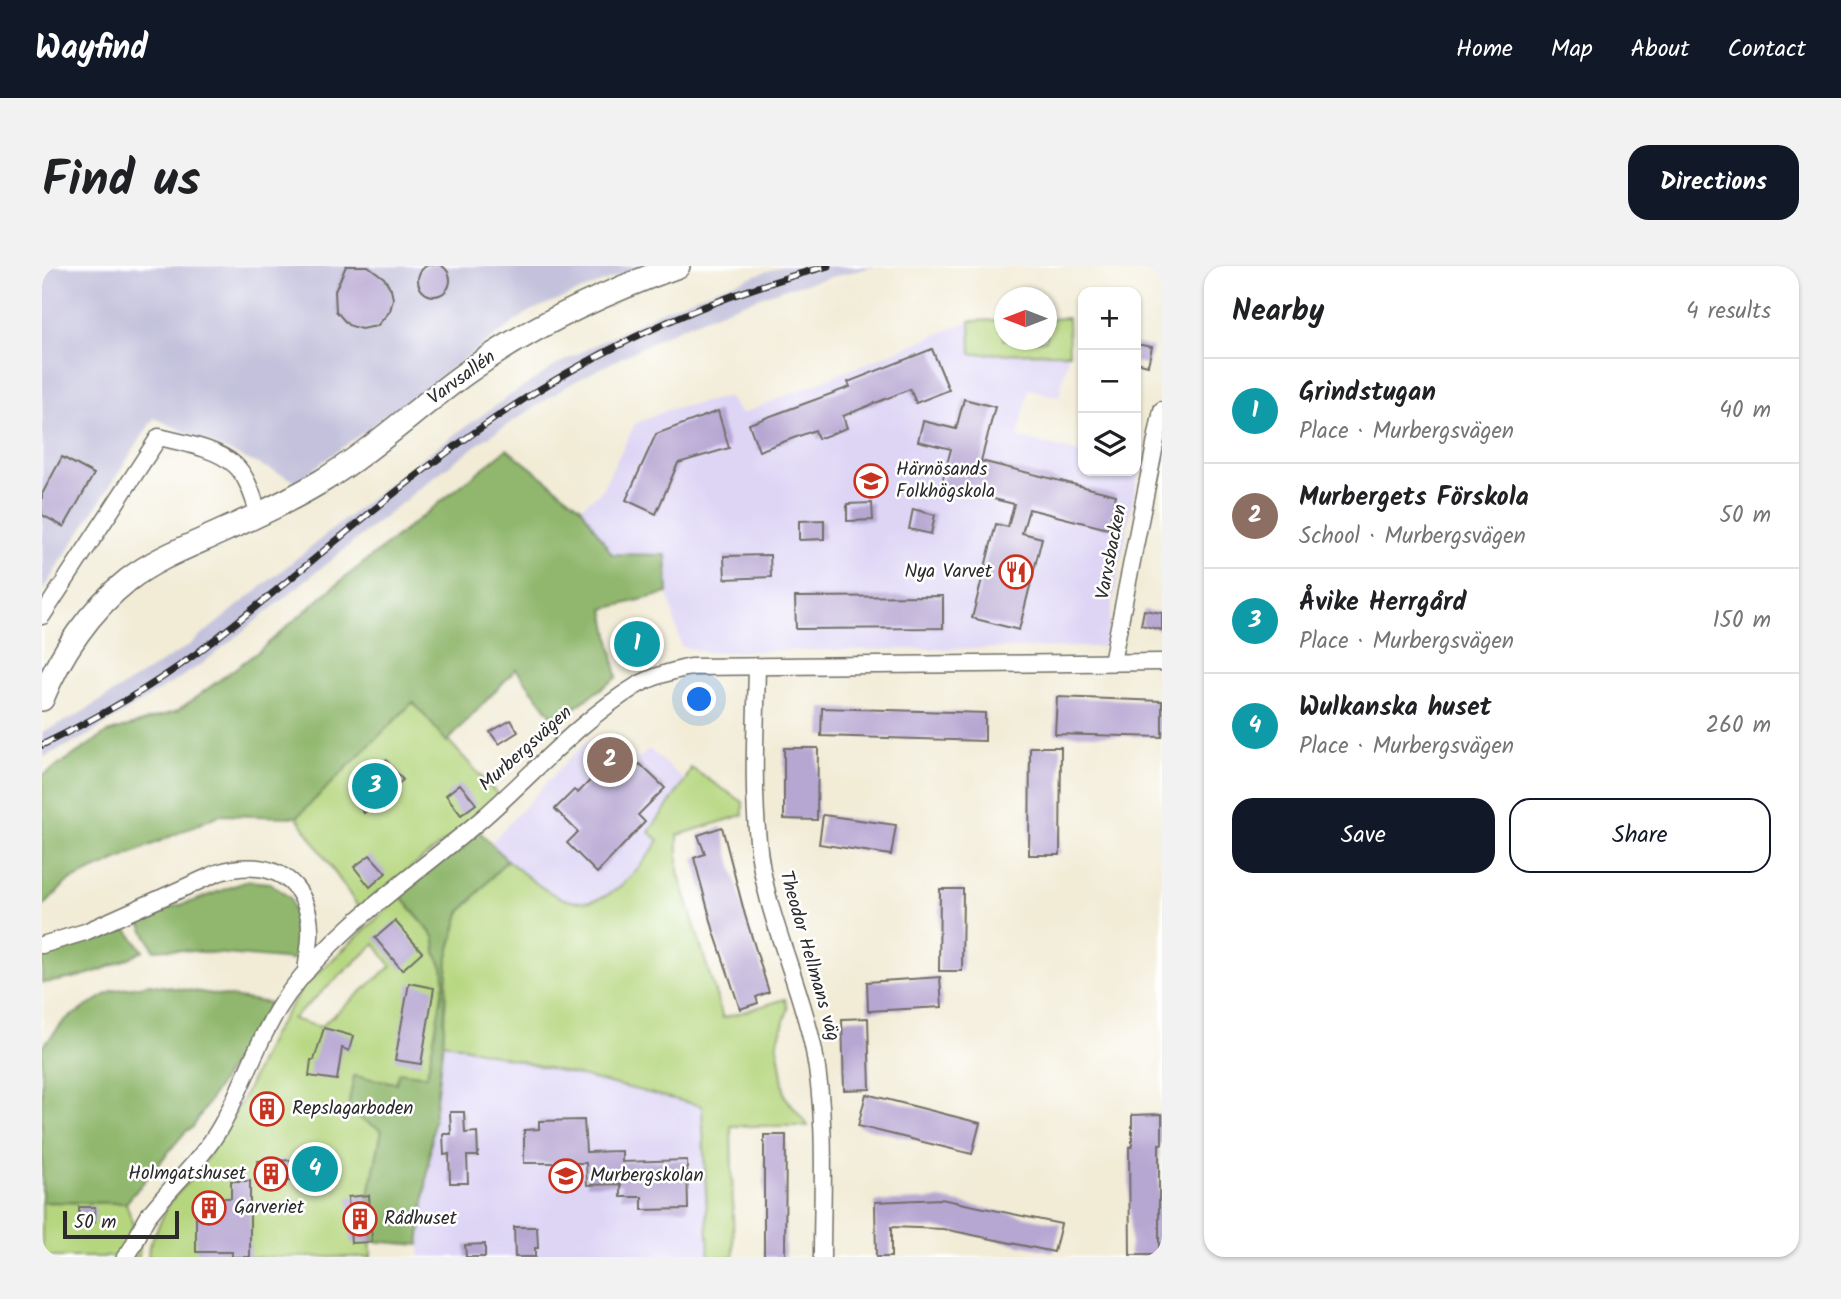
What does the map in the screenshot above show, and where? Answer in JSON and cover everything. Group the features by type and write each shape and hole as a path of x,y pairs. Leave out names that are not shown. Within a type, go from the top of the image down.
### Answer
{"street":[{"name":"Varvsallén","path":"42,699 73,640 102,605 128,580 180,549 259,514 324,480 466,373 519,338 597,298 678,266"},
{"name":"Varvsbacken","path":"1112,662 1162,410"},
{"path":"42,616 159,437 220,455 236,466 247,484 259,514"},
{"name":"Murbergsvägen","path":"125,1257 149,1215 214,1138 233,1104 257,1048 287,995 330,945 484,816 584,724 637,686 665,673 691,667 1162,662"},
{"name":"Theodor Hellmans väg","path":"757,666 755,785 758,842 766,890 803,1007 820,1086 822,1257"},
{"path":"42,945 85,932 216,873 237,867 255,867 272,870 287,880 299,893 308,913 310,938 306,972"}],"shaded area":[{"path":"42,266 644,266 530,311 296,481 154,418 42,591"},
{"path":"782,266 876,266 783,289 721,311 669,333 572,383 482,441 434,477 202,664 87,736 42,758 42,732 76,716 188,646 420,459 509,396 560,363 659,312"},
{"name":"Härnösands Folkhögskola","path":"970,321 972,354 1069,353 1059,397 1029,389 1018,437 1078,453 1078,476 1138,476 1104,647 706,653 681,646 668,593 666,555 612,554 581,507 601,491 635,424 667,410 728,397 741,414"},
{"path":"617,739 637,760 649,749 685,781 650,832 659,840 646,861 621,888 596,900 574,902 552,894 490,844 588,741"},
{"name":"Murbergskolan","path":"443,1042 702,1106 709,1257 419,1257"}],"green space":[{"path":"1068,318 1069,353 971,354 970,321 994,320 994,350 1057,350 1057,319"},
{"path":"507,449 581,507 612,554 666,555 668,593 604,609 617,677 556,721 516,669 447,742 413,702 297,817 219,815 67,882 42,908 42,776 107,733 177,711 259,651 332,588"},
{"path":"413,702 501,798 359,908 297,817"},
{"path":"691,768 743,802 743,815 678,835 678,872 723,1018 785,999 788,1009 777,1044 785,1096 808,1126 731,1126 734,1257 709,1257 702,1106 443,1042 448,956 460,913 507,860 534,882 568,900 585,902 614,891 639,868 659,840 649,832 685,781"},
{"path":"477,829 507,860 460,913 448,956 443,1042 419,1245 372,1241 369,1195 382,1130 347,1112 354,1076 396,1083 399,1072 427,1076 444,982 443,967 436,954 435,938 401,896"},
{"path":"247,881 270,883 290,898 302,944 292,960 170,949 154,950 137,917 191,902"},
{"path":"401,896 435,938 436,954 443,967 445,982 427,1076 396,1083 354,1076 382,1130 369,1195 371,1257 148,1257 149,1246 169,1203 203,1165 241,1103 272,1035 302,988","holes":["375,944 391,966 320,1027 292,1019"]},
{"path":"125,927 143,951 94,972 42,983 42,954"},
{"path":"149,984 270,1003 193,1127 185,1132 126,1203 42,1202 42,1047 65,1020 112,991"},
{"path":"42,1202 126,1203 140,1246 139,1257 42,1257"}],"building":[{"path":"434,264 445,269 450,280 445,291 434,296 423,291 418,280 423,269"},
{"path":"346,266 368,266 384,278 391,289 393,299 390,311 377,326 361,329 348,325 336,311 335,291"},
{"path":"1141,345 1152,347 1148,365 1141,363"},
{"path":"932,349 949,390 916,403 910,389 843,416 847,428 818,439 815,430 759,451 749,424 850,387 848,382"},
{"path":"964,399 995,407 981,461 1116,495 1108,529 1029,509 1022,533 1042,538 1019,630 972,618 996,524 1008,527 1014,504 941,486 951,449 918,441 923,421 956,429"},
{"path":"718,411 729,448 678,463 656,514 626,500 656,434"},
{"path":"62,457 94,474 64,527 42,515 42,494"},
{"path":"872,503 873,520 847,521 847,504"},
{"path":"913,509 935,515 931,534 909,529"},
{"path":"824,520 824,539 799,540 799,521"},
{"path":"770,555 771,577 725,579 724,556"},
{"path":"943,596 943,628 796,629 795,597"},
{"path":"1144,610 1162,613 1162,630 1141,625"},
{"path":"628,634 648,635 647,653 627,653"},
{"path":"1057,697 1162,701 1162,737 1055,734"},
{"path":"822,708 985,713 985,741 821,736"},
{"path":"511,720 518,732 499,744 490,732"},
{"path":"1030,747 1061,747 1060,855 1029,855"},
{"path":"784,748 818,748 817,820 784,819"},
{"path":"386,760 403,780 364,813 347,792"},
{"path":"610,760 627,777 640,764 665,788 638,815 645,822 597,873 567,843 578,832 555,809 574,790 578,793"},
{"path":"460,784 476,804 461,815 446,795"},
{"path":"823,815 896,825 891,855 819,844"},
{"path":"722,827 769,992 756,997 758,1003 740,1009 714,932 694,858 705,854 698,835"},
{"path":"370,855 386,873 370,887 354,867"},
{"path":"940,889 963,889 962,971 939,971"},
{"path":"395,921 422,952 402,970 375,938"},
{"path":"940,977 942,1007 868,1011 867,982"},
{"path":"409,983 434,988 421,1064 395,1060"},
{"path":"868,1018 870,1089 844,1090 842,1019"},
{"path":"324,1028 353,1036 349,1051 342,1048 337,1080 309,1076 311,1060 314,1060"},
{"path":"866,1094 980,1123 972,1154 858,1126"},
{"path":"450,1112 464,1112 465,1133 477,1132 478,1156 467,1156 468,1183 450,1183 449,1154 444,1155 443,1134 451,1134"},
{"path":"1162,1114 1162,1144 1159,1144 1159,1255 1130,1255 1129,1147 1132,1147 1132,1115"},
{"path":"584,1120 586,1152 622,1151 622,1162 687,1160 688,1209 642,1210 642,1197 621,1197 621,1184 587,1185 586,1163 524,1163 524,1130 539,1129 539,1121"},
{"path":"764,1135 786,1135 785,1257 764,1257"},
{"path":"317,1151 323,1158 334,1158 335,1178 285,1181 285,1186 259,1188 257,1161 305,1160 311,1152"},
{"path":"231,1181 250,1181 250,1257 232,1257 232,1252 196,1252 196,1198 231,1198"},
{"name":"Rådhuset","path":"369,1195 372,1242 351,1243 348,1197"},
{"path":"941,1199 1061,1224 1054,1252 944,1229 891,1227 891,1257 876,1257 875,1202"},
{"path":"79,1207 95,1207 95,1222 79,1222"},
{"path":"514,1227 537,1227 538,1248 535,1248 535,1257 515,1257"},
{"path":"485,1244 485,1257 466,1257 465,1245"}],"railway":[{"path":"42,745 121,703 179,666 439,458 557,379 600,355 689,313 781,279 828,266"}],"place":[{"name":"Härnösands Folkhögskola","path":"871,481"},
{"name":"Nya Varvet","path":"1016,572"},
{"name":"Grindstugan","path":"637,644"},
{"name":"Murbergets Förskola","path":"610,760"},
{"name":"Åvike Herrgård","path":"375,786"},
{"name":"Repslagarboden","path":"267,1109"},
{"name":"Wulkanska huset","path":"315,1169"},
{"name":"Holmgatshuset","path":"271,1174"},
{"name":"Murbergskolan","path":"566,1176"},
{"name":"Garveriet","path":"209,1208"},
{"name":"Rådhuset","path":"360,1219"}]}
